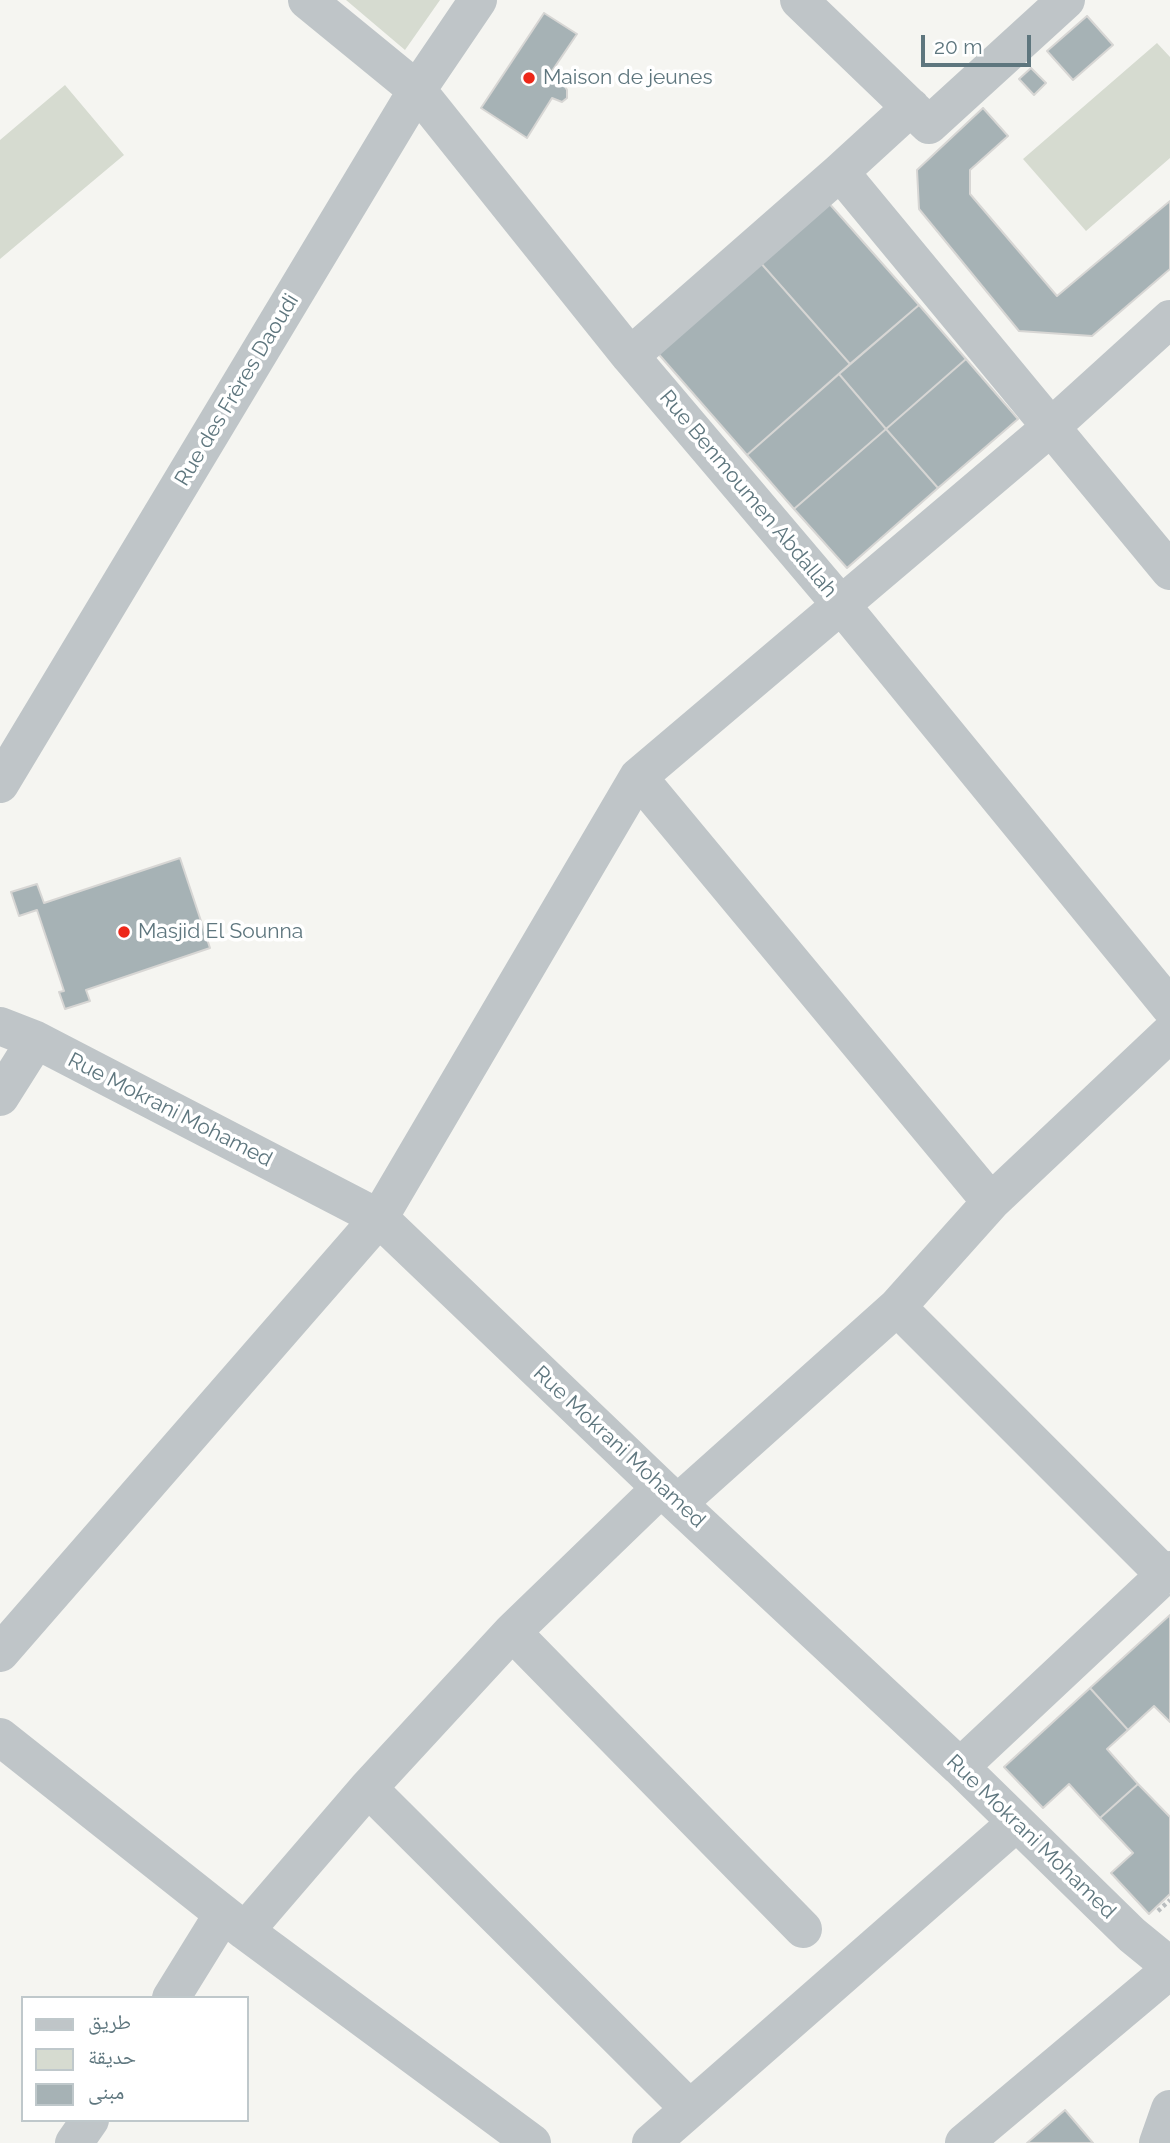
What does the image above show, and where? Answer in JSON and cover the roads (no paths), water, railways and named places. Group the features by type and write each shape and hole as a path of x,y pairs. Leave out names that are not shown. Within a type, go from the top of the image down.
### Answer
{"street":[{"name":"Rue Benmoumen Abdallah","path":"307,0 423,66 631,356 842,606 1170,1007"},
{"name":"Rue des Frères Daoudi","path":"0,784 423,66 478,0"},
{"path":"799,0 929,125 1066,0"},
{"path":"631,356 911,107"},
{"path":"839,172 1170,572"},
{"path":"0,1653 379,1218 638,777 1051,427 1170,319"},
{"path":"638,777 991,1202"},
{"name":"Rue Mokrani Mohamed","path":"0,1026 36,1040 379,1218 669,1495 960,1767 1132,1935 1170,1968"},
{"path":"173,1996 234,1922 368,1788 512,1632 669,1495 897,1307 991,1202 1170,1033"},
{"path":"0,1097 36,1040"},
{"path":"897,1307 1166,1579 960,1767"},
{"path":"512,1632 803,1929"},
{"path":"0,1737 234,1922 532,2143"},
{"path":"368,1788 689,2108"},
{"path":"651,2143 1016,1823"},
{"path":"964,2143 1170,1968"},
{"path":"1157,2143 1170,2109"},
{"path":"74,2143 89,2122"}],"place":[{"name":"Maison de jeunes","path":"529,78"},
{"name":"Masjid El Sounna","path":"124,932"}]}
